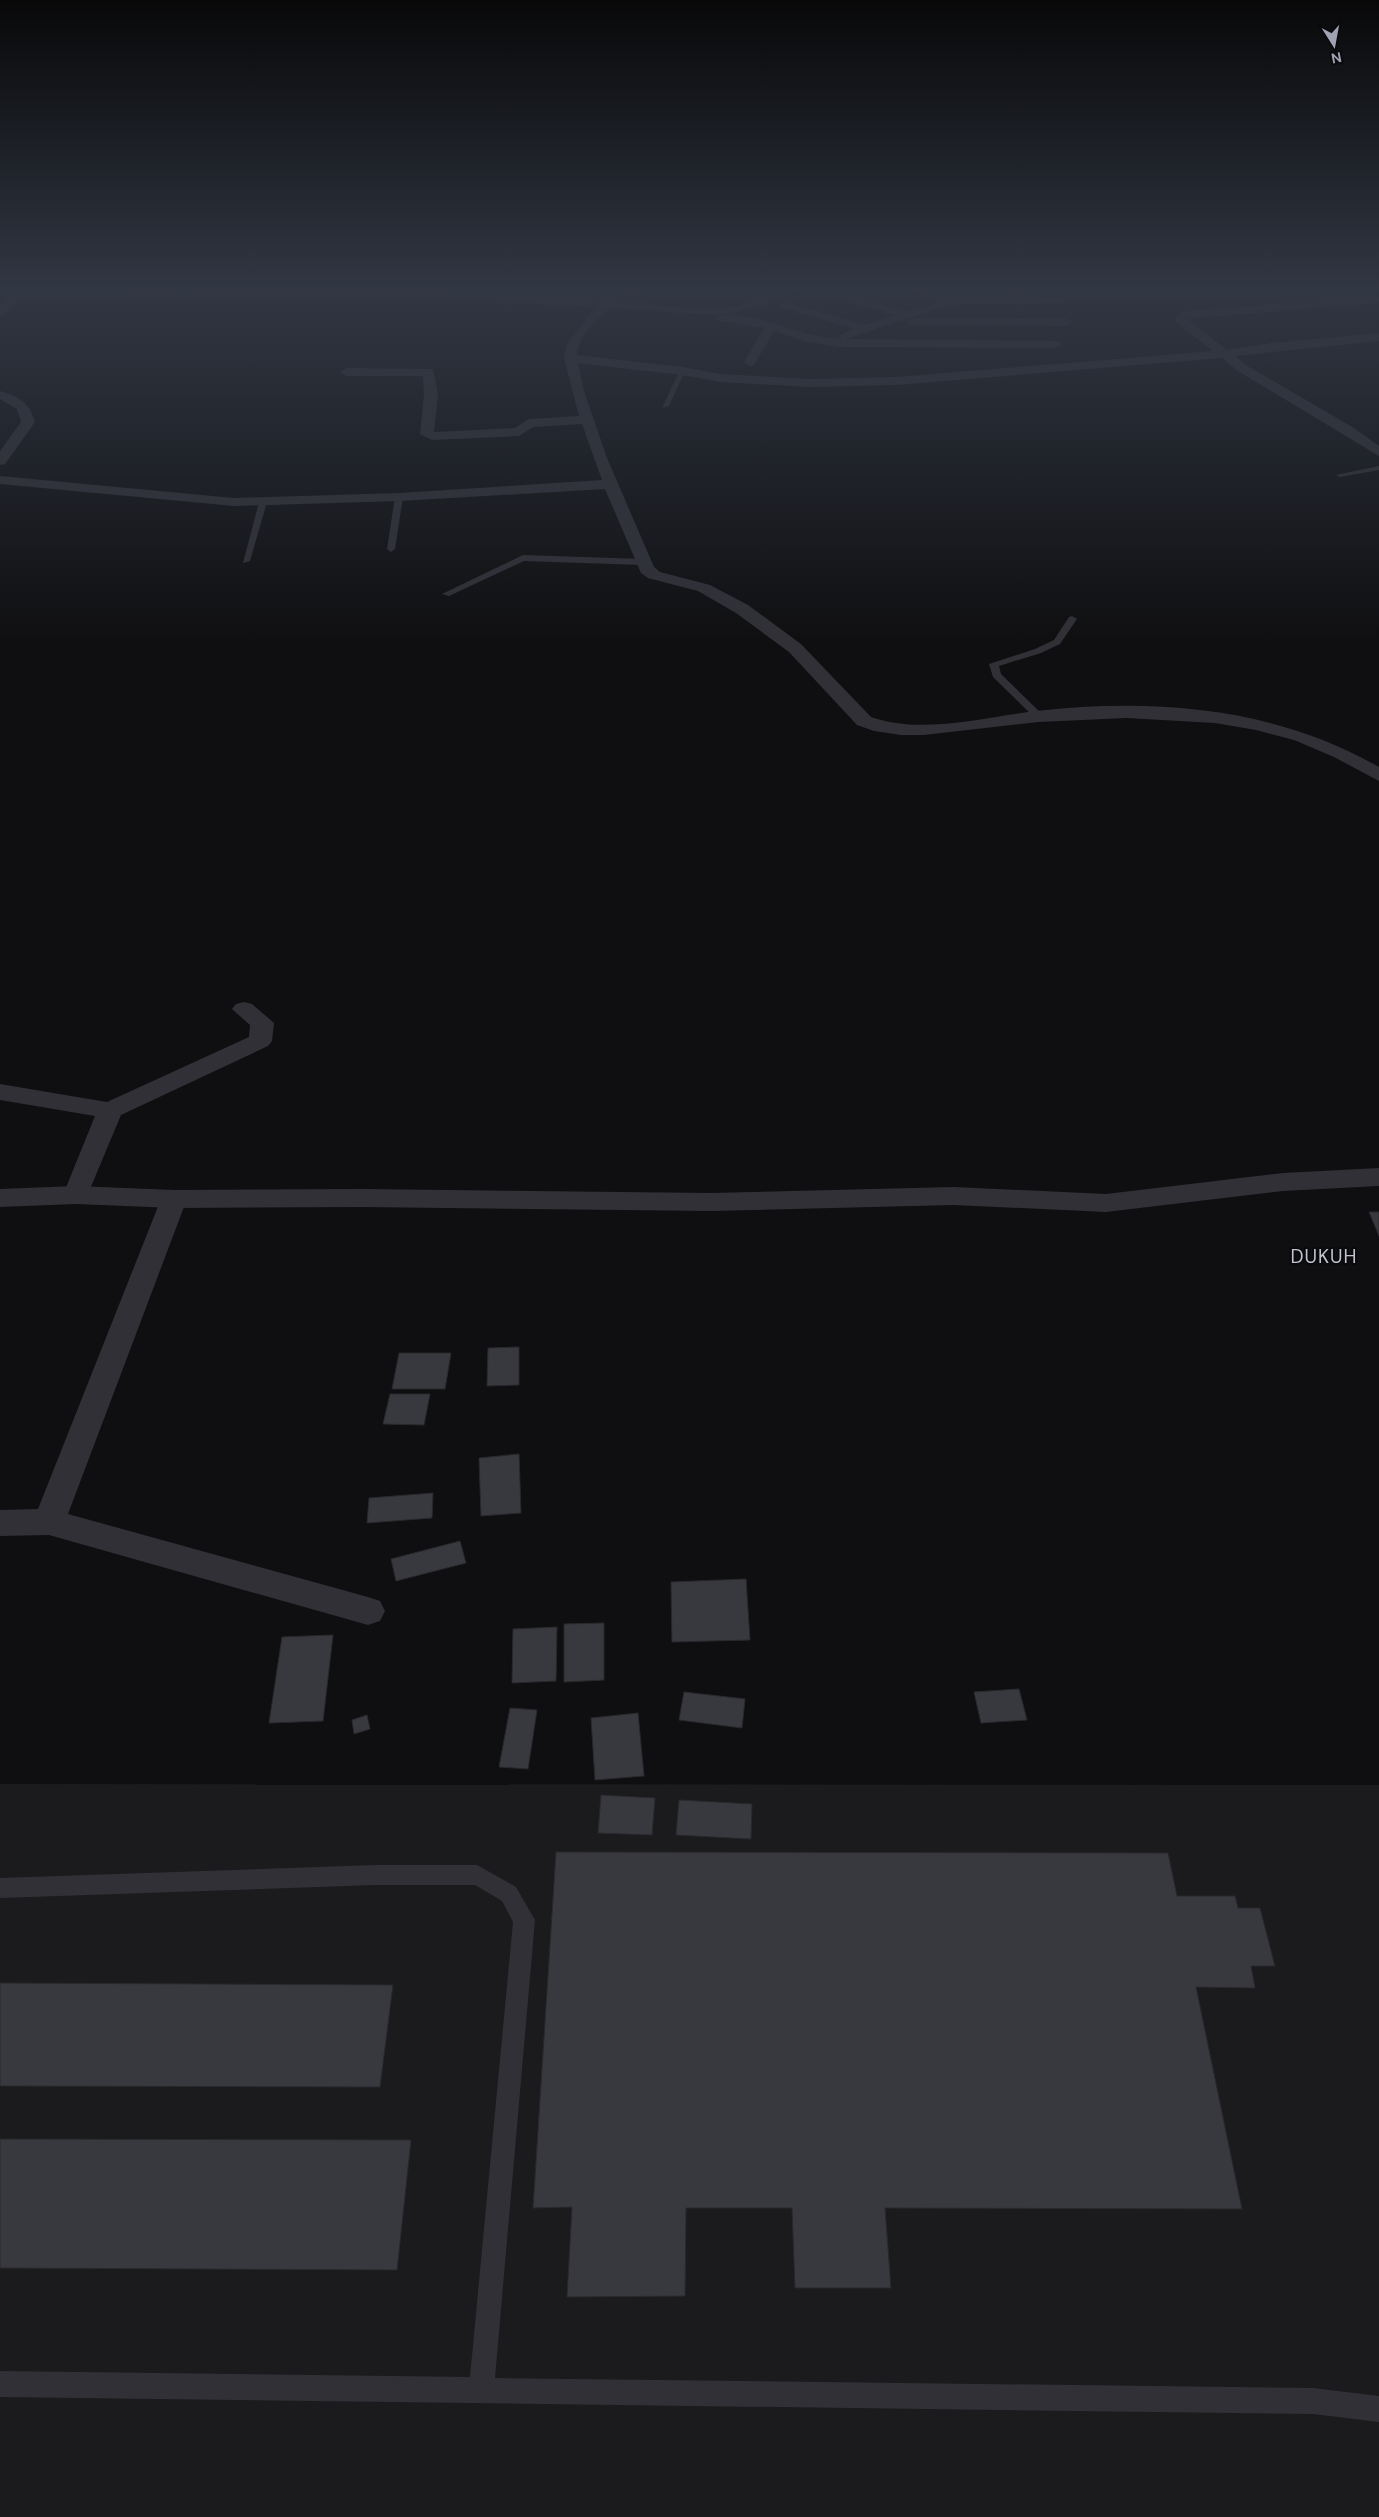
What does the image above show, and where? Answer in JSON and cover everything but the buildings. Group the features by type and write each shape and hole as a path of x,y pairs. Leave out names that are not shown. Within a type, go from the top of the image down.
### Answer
{"street":[{"path":"0,461 28,422 26,410 21,406"},
{"path":"430,406 427,434 432,436 519,432 529,422 588,420"},
{"path":"583,406 611,484 647,570 654,575 704,588 742,609 795,648 855,713 873,726 906,732 1039,716 1167,713 1221,717 1300,737 1341,752 1379,775"},
{"path":"1307,406 1349,431 1379,452"},
{"path":"0,480 142,492 205,500 263,502 399,497 611,484"},
{"path":"0,1092 110,1110 260,1042 262,1022 244,1008"},
{"path":"76,1195 110,1110"},
{"path":"0,1198 76,1195 174,1199 363,1198 711,1202 850,1197 954,1196 1106,1203 1283,1182 1379,1177"},
{"path":"48,1522 174,1199"},
{"path":"0,1523 48,1522 368,1611"}],"lane":[{"path":"1340,475 1379,468"},
{"path":"391,549 399,497"},
{"path":"246,561 263,502"},
{"path":"446,594 523,558 643,562"},
{"path":"1039,716 996,675 994,664 1009,658 1038,651 1057,642 1072,619"},
{"path":"0,1888 375,1874 477,1875 509,1894 524,1920 481,2390"},
{"path":"0,2384 1313,2401 1379,2409"}],"shaded area":[{"path":"0,1784 1379,1785 1379,2517 0,2517"}],"district":[{"name":"DUKUH","path":"1324,1256"}]}
